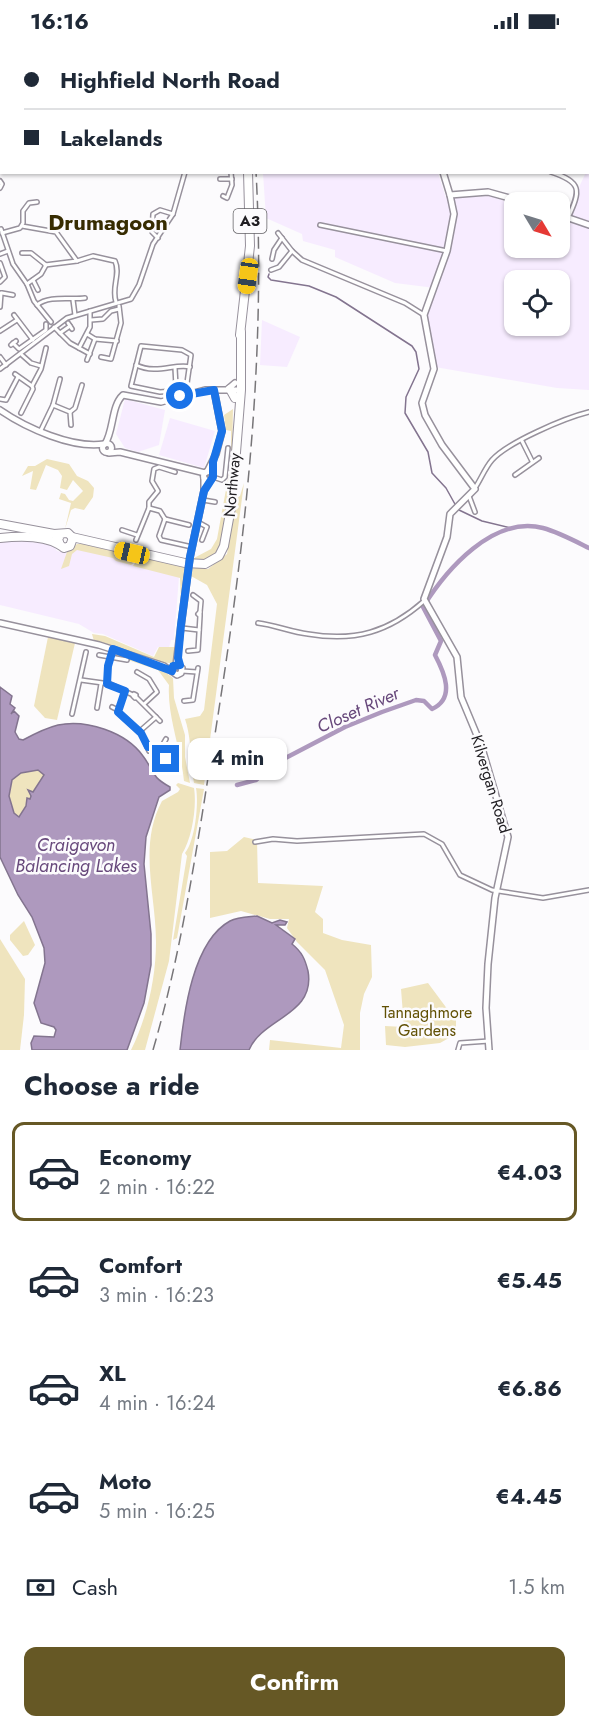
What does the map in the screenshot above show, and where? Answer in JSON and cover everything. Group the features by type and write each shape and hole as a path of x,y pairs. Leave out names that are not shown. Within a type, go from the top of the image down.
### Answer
{"highway":[{"name":"Northway","path":"72,541 83,541 185,563 205,564 219,556 225,546 232,502 237,413 235,390 250,246 248,174"},
{"name":"Northway","path":"235,390 242,342 241,332"},
{"name":"A3","path":"0,524 68,533 72,541 66,548 52,541 34,538 0,538"},
{"path":"60,545 58,539 62,534"}],"street":[{"path":"0,369 22,355 54,327 75,315 117,305 130,299 137,290 149,254 173,214 184,174"},
{"path":"223,196 227,198 231,174"},
{"path":"444,174 453,214 447,251 424,315 434,369 423,400 425,415 442,445 475,489"},
{"path":"556,174 570,179 576,185 576,199 570,213"},
{"path":"223,179 232,179"},
{"path":"0,181 2,184 0,188"},
{"path":"450,195 488,192 504,196"},
{"path":"22,226 26,206 33,201 38,202"},
{"path":"158,238 152,232 153,214 160,210 173,214"},
{"path":"570,219 589,225"},
{"path":"320,225 447,251"},
{"path":"13,343 19,349 46,330 45,311 37,305 27,284 17,272 2,231 22,226 56,232 77,261"},
{"path":"278,233 292,251 307,262 405,303 424,315"},
{"path":"273,259 274,250 282,238"},
{"path":"0,254 8,251"},
{"path":"271,270 279,267 292,251"},
{"path":"22,253 31,253 45,265 77,261 93,256 115,261 118,270 113,289 121,323 112,360 101,357"},
{"path":"0,263 5,277 0,282"},
{"path":"27,284 41,274 45,265"},
{"path":"33,280 35,289"},
{"path":"0,307 1,293 13,295"},
{"path":"37,305 50,299 86,298"},
{"path":"73,300 75,315"},
{"path":"91,320 104,319 117,305"},
{"path":"79,348 87,334 91,320 90,311"},
{"path":"14,315 33,340"},
{"path":"0,324 2,330 17,320"},
{"path":"60,333 70,326"},
{"path":"54,327 79,348 90,354"},
{"path":"87,334 96,339 117,341"},
{"path":"87,360 96,339"},
{"path":"176,368 175,389 168,392 131,386 141,346 187,351 191,355 187,383 188,394"},
{"path":"21,413 30,399 32,386 46,348"},
{"path":"22,355 31,363 41,366"},
{"path":"0,357 6,365"},
{"path":"136,365 161,370 185,365 190,367"},
{"path":"0,399 6,400 17,375 32,386"},
{"path":"40,432 53,405 60,382"},
{"path":"187,383 195,392"},
{"path":"70,412 75,408 81,386"},
{"path":"177,666 190,557 204,491 223,428 214,390"},
{"path":"107,447 121,396 163,402 195,392 235,390"},
{"path":"53,405 70,412"},
{"path":"0,410 40,432 67,440 107,447 222,480 225,477 228,448"},
{"path":"70,412 72,423"},
{"path":"258,623 309,635 351,636 393,625 425,603 447,537 450,514 475,489 491,460 555,422 589,412"},
{"path":"522,441 533,461"},
{"path":"515,475 539,458"},
{"path":"136,540 149,508 149,502 158,490 152,481 154,469 159,467 172,473"},
{"path":"469,496 473,510"},
{"path":"203,500 214,502"},
{"path":"149,508 160,511 165,519 189,525"},
{"path":"165,519 159,536 161,540 192,547"},
{"path":"198,522 207,527 202,540"},
{"path":"122,530 138,535"},
{"path":"188,651 198,650 201,601 194,595"},
{"name":"Kilvergan Road","path":"425,603 457,657 461,697 481,746 496,802 506,826 507,849 497,892 486,977 489,1050"},
{"path":"0,623 113,649 164,666 197,670 193,700 184,701"},
{"path":"181,625 200,630"},
{"path":"107,684 113,649"},
{"path":"72,714 86,651"},
{"path":"101,657 127,660"},
{"path":"137,672 149,679 158,692 144,704"},
{"path":"80,680 107,684 125,691 144,704 160,721"},
{"path":"97,708 101,684"},
{"path":"118,710 125,691"},
{"path":"112,707 140,731 149,749 162,746 166,739"},
{"path":"140,731 156,717"},
{"path":"162,746 166,751 165,760"},
{"path":"255,842 273,839 297,841 424,834 442,844 460,875 475,884 497,892 543,898 589,890"},
{"path":"458,1050 460,1043 489,1041"}],"shaded area":[{"path":"263,174 438,174 446,198 490,196 504,201 504,258 570,258 570,219 580,185 585,174 589,174 589,390 557,388 435,367 425,317 435,288 395,283 335,257 335,250 303,241 302,234 266,218"},
{"path":"262,320 300,337 287,367 260,365"},
{"path":"125,399 165,410 159,445 138,452 125,448 116,434"},
{"path":"170,418 215,431 204,468 159,455"},
{"path":"23,541 54,545 57,551 67,553 73,548 111,555 116,560 179,577 174,640 171,640 169,648 158,647 153,656 103,634 94,633 79,624 0,605 0,542"}],"green space":[{"path":"233,409 230,506 223,542 216,555 193,563 194,558 211,549 217,539 231,462 231,431 226,430 224,415"},
{"path":"47,459 69,464 77,476 88,481 94,488 93,497 84,510 75,508 71,510 65,529 71,503 59,499 61,493 73,501 83,491 73,480 67,490 60,488 62,476 58,470 46,465 36,490 30,489 33,471 22,476 28,466 35,466"},
{"path":"244,483 204,785 194,783 185,719 200,716 204,710 217,604 207,585 191,576 193,567 208,569 227,554 236,498 240,496"},
{"path":"77,544 87,544 141,557 131,565 113,558 77,550 72,554 69,566 61,569 67,552"},
{"path":"147,558 186,565 181,602 180,578 133,566 137,560"},
{"path":"92,634 105,636 154,657 159,647 177,647 176,662 160,662 136,656 94,641"},
{"path":"48,637 75,643 57,720 45,718 34,706"},
{"path":"117,653 161,669 173,678 174,698 185,735 185,757 190,783 184,781 170,709 169,685 158,670 116,656"},
{"path":"38,770 44,775 30,799 27,798 26,806 19,817 14,813 9,796 12,780 21,773"},
{"path":"178,783 194,788 195,804 191,831 182,854 169,961 145,1050 131,1050 150,998 154,970 156,942 150,870 151,835 162,801 178,792 180,789 176,785"},
{"path":"196,788 204,789 177,938 173,940 187,856 185,853 195,822"},
{"path":"244,837 257,840 258,883 323,886 315,912 323,919 323,933 342,940 371,945 372,977 364,994 360,1013 360,1050 269,1050 270,1040 341,1048 344,1025 325,970 297,942 287,928 289,919 270,919 241,911 210,918 210,852 227,851"},
{"path":"24,921 35,945 28,955 23,956 10,940 10,935"},
{"path":"0,939 25,979 20,1050 0,1050"},
{"name":"Tannaghmore Gardens","path":"428,983 448,1010 456,1016 456,1034 440,1043 405,1047 386,1045 385,1026 404,1027 401,989"}],"water":[{"name":"Craigavon Balancing Lakes","path":"0,687 12,696 10,704 15,708 11,714 14,711 19,716 15,732 19,739 23,740 58,725 81,724 105,729 136,748 156,777 170,787 170,790 159,797 146,837 144,864 151,934 151,965 144,1003 127,1050 32,1050 31,1043 34,1036 54,1037 56,1030 54,1027 41,1023 34,1003 45,963 44,948 32,917 18,895 0,857","holes":["38,770 44,775 33,792 28,790 31,796 30,799 27,798 26,806 19,817 14,813 9,796 12,780 21,773"]},
{"path":"257,916 272,923 280,920 287,922 285,925 276,925 295,939 292,944 301,953 306,963 308,986 304,997 296,1007 265,1030 249,1050 180,1050 188,998 199,961 207,944 217,931 230,921"}],"waterway":[{"path":"269,274 268,277 271,280 309,286 336,297 412,346 416,352 419,369 406,397 405,413 428,452 432,473 446,488 456,506"},
{"path":"459,510 482,521 511,528"},
{"name":"Closet River","path":"237,785 256,780 274,764 345,727 382,712 416,700 424,701 432,709 439,704 446,692 442,669 435,655 441,641 423,607 444,577 458,562 489,538 506,530 524,526 543,528 589,548"}],"railway":[{"path":"153,1050 179,944 192,872 222,692 242,544 255,395 258,321 256,174"}],"district":[{"name":"Drumagoon","path":"108,222"}],"route":[{"path":"166,759 164,747 148,747 141,733 123,714 118,712 125,691 107,684 108,666 113,649 164,666 172,671 173,666 180,665 178,658 181,625 190,557 204,491 213,477 213,462 223,428 214,390 180,396"}]}
